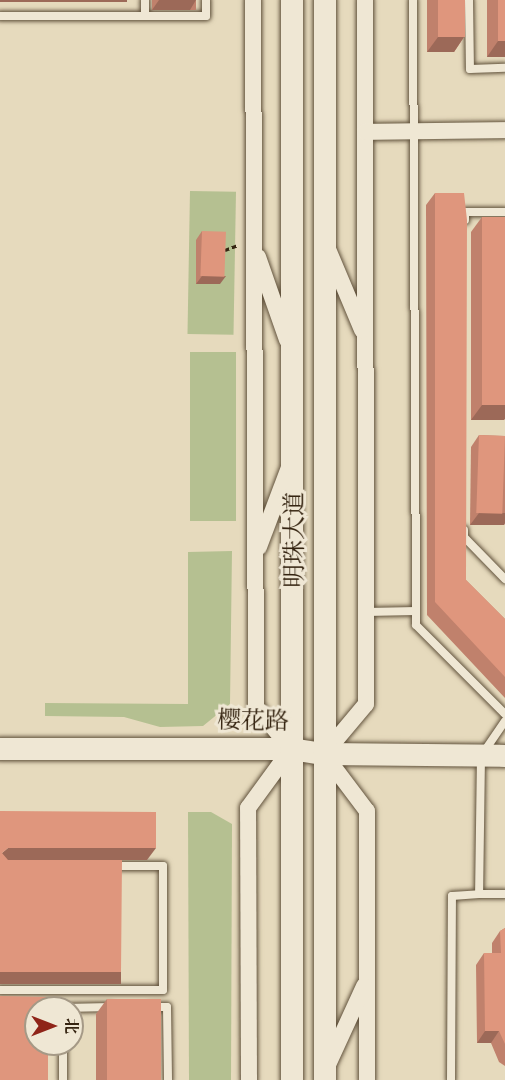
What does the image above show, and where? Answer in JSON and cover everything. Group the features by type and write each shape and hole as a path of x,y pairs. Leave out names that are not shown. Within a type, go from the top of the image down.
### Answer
{"main road":[{"name":"明珠大道","path":"292,0 292,1080"},
{"name":"明珠大道","path":"325,0 325,1076"},
{"path":"291,587 300,607 314,607 324,589"},
{"name":"樱花路","path":"0,749 291,749 324,754 505,756"},
{"path":"292,947 302,933 313,933 324,949"}],"street":[{"path":"249,1080 249,808 291,749 255,707 253,0"},
{"path":"365,0 366,704 324,754 367,811 367,1080"},
{"path":"365,132 505,130"},
{"path":"325,242 366,340"},
{"path":"254,245 292,352"},
{"path":"255,556 291,461"},
{"path":"325,1076 367,982"}],"lane":[{"path":"145,0 145,16"},
{"path":"0,16 206,16 206,0"},
{"path":"413,0 416,625 505,714"},
{"path":"470,0 470,69 505,68"},
{"path":"465,236 465,212 505,212"},
{"path":"464,514 464,537 505,579"},
{"path":"366,612 416,610"},
{"path":"480,894 481,756 505,721"},
{"path":"0,990 163,990 163,866 105,866"},
{"path":"451,1080 452,896 505,894"},
{"path":"84,1007 121,1007"},
{"path":"144,1007 167,1007 168,1080"},
{"path":"63,1056 63,1080"}],"green space":[{"path":"190,191 236,192 233,335 188,334"},
{"path":"190,352 236,352 236,521 190,521"},
{"path":"232,551 230,704 203,726 160,727 124,717 45,716 45,703 188,704 188,552"},
{"path":"188,812 211,812 232,824 231,1080 189,1080"}],"building":[{"path":"438,0 465,0 465,37 438,37"},
{"path":"498,0 505,0 505,41 498,41"},
{"path":"435,193 464,193 467,220 466,580 505,619 505,677 435,602"},
{"path":"482,217 505,217 505,405 482,405"},
{"path":"202,231 226,232 224,277 200,276"},
{"path":"479,435 505,436 502,514 476,513"},
{"path":"0,811 156,812 156,848 8,848 2,853 8,860 122,860 121,972 0,972"},
{"path":"505,928 505,1044 499,1031 485,1031 484,953 501,953 500,931"},
{"path":"0,996 24,996 24,1056 48,1056 48,1080 0,1080"},
{"path":"107,999 161,999 161,1080 107,1080"}]}
